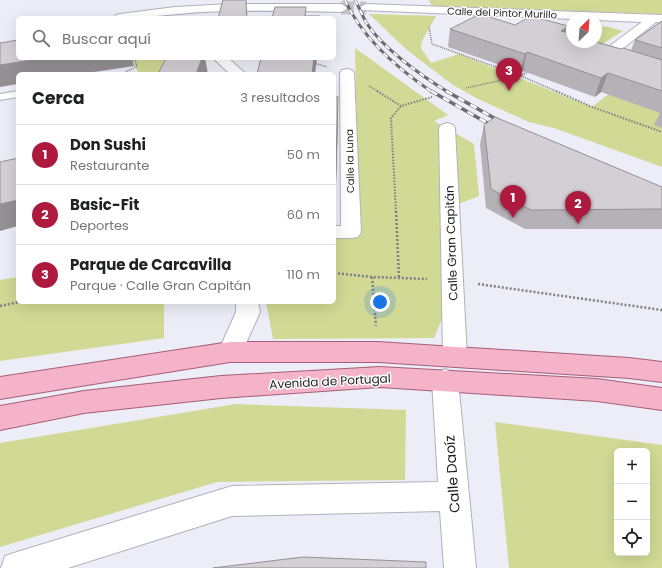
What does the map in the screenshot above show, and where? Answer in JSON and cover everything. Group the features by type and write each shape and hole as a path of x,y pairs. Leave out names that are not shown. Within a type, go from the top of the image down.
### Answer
{"main road":[{"name":"Avenida de Portugal","path":"0,388 230,352 378,352 450,369 662,399"},
{"name":"Avenida de Portugal","path":"0,418 84,402 222,387 380,377 450,369 629,368 662,372"}],"street":[{"path":"138,14 143,0"},
{"path":"129,16 138,14 164,15 196,8 341,8"},
{"name":"Calle del Pintor Murillo","path":"366,8 659,19"},
{"path":"659,19 621,44 612,55 624,63 662,75"},
{"path":"222,60 237,72"},
{"name":"Calle la Luna","path":"336,232 351,232 348,73"},
{"name":"Calle Gran Capitán","path":"447,128 453,280 450,369"},
{"path":"230,352 248,312 247,304"},
{"name":"Calle Daoíz","path":"450,369 454,496 460,568"},
{"path":"17,568 232,501 454,496"}],"lane":[{"path":"0,97 16,94"}],"path":[{"path":"428,23 432,44 521,76 592,107 662,132"},
{"path":"126,72 137,66 135,60"},
{"path":"466,88 521,76 534,69"},
{"path":"399,277 391,118 401,106 432,97"},
{"path":"336,273 372,277 453,280 662,310"},
{"path":"372,277 378,352"},
{"path":"0,306 16,303"}],"green space":[{"path":"429,0 662,0 662,14 432,6"},
{"path":"369,14 436,16 422,41 421,48 431,63 459,54 592,107 638,71 662,78 662,167 554,128 529,122 476,98 453,85 407,50"},
{"path":"602,26 623,31 602,44"},
{"path":"355,48 448,115 434,121 474,144 479,196 456,205 443,316 434,338 273,339 266,304 336,304 336,234 359,234"},
{"path":"572,48 596,48 588,53"},
{"path":"132,60 188,60 169,72 138,72"},
{"path":"16,277 16,304 164,304 164,338 0,361 0,280"},
{"path":"236,404 406,410 405,480 217,482 0,547 0,443"},
{"path":"495,422 662,445 662,568 509,568"}],"building":[{"path":"223,0 246,0 247,16 219,16"},
{"path":"275,7 306,7 305,16 273,16"},
{"path":"480,14 515,25 531,16 566,25 566,27 561,31 566,32 566,48 602,48 602,44 621,49 623,48 662,60 662,91 608,73 601,78 527,52 525,54 450,29"},
{"path":"662,21 662,48 635,40"},
{"path":"16,40 16,60 31,60 0,65 0,43"},
{"path":"165,60 201,60 197,72 159,72"},
{"path":"260,60 314,60 312,72 258,72"},
{"path":"336,97 338,97 336,164"},
{"path":"495,117 662,187 662,209 531,210 491,189 484,125"},
{"path":"16,158 16,200 0,204 0,162"},
{"path":"303,557 426,562 426,568 213,568"}],"tunnel":[{"path":"341,8 366,8"}],"railway":[{"path":"345,0 361,27 382,52 406,73 432,92"},
{"path":"355,0 373,32 392,51 415,70 448,92"},
{"path":"431,91 496,128"},
{"path":"446,91 503,123"}],"place":[{"name":"Parque de Carcavilla","path":"509,91"},
{"name":"Don Sushi","path":"513,218"},
{"name":"Basic-Fit","path":"578,224"}]}
